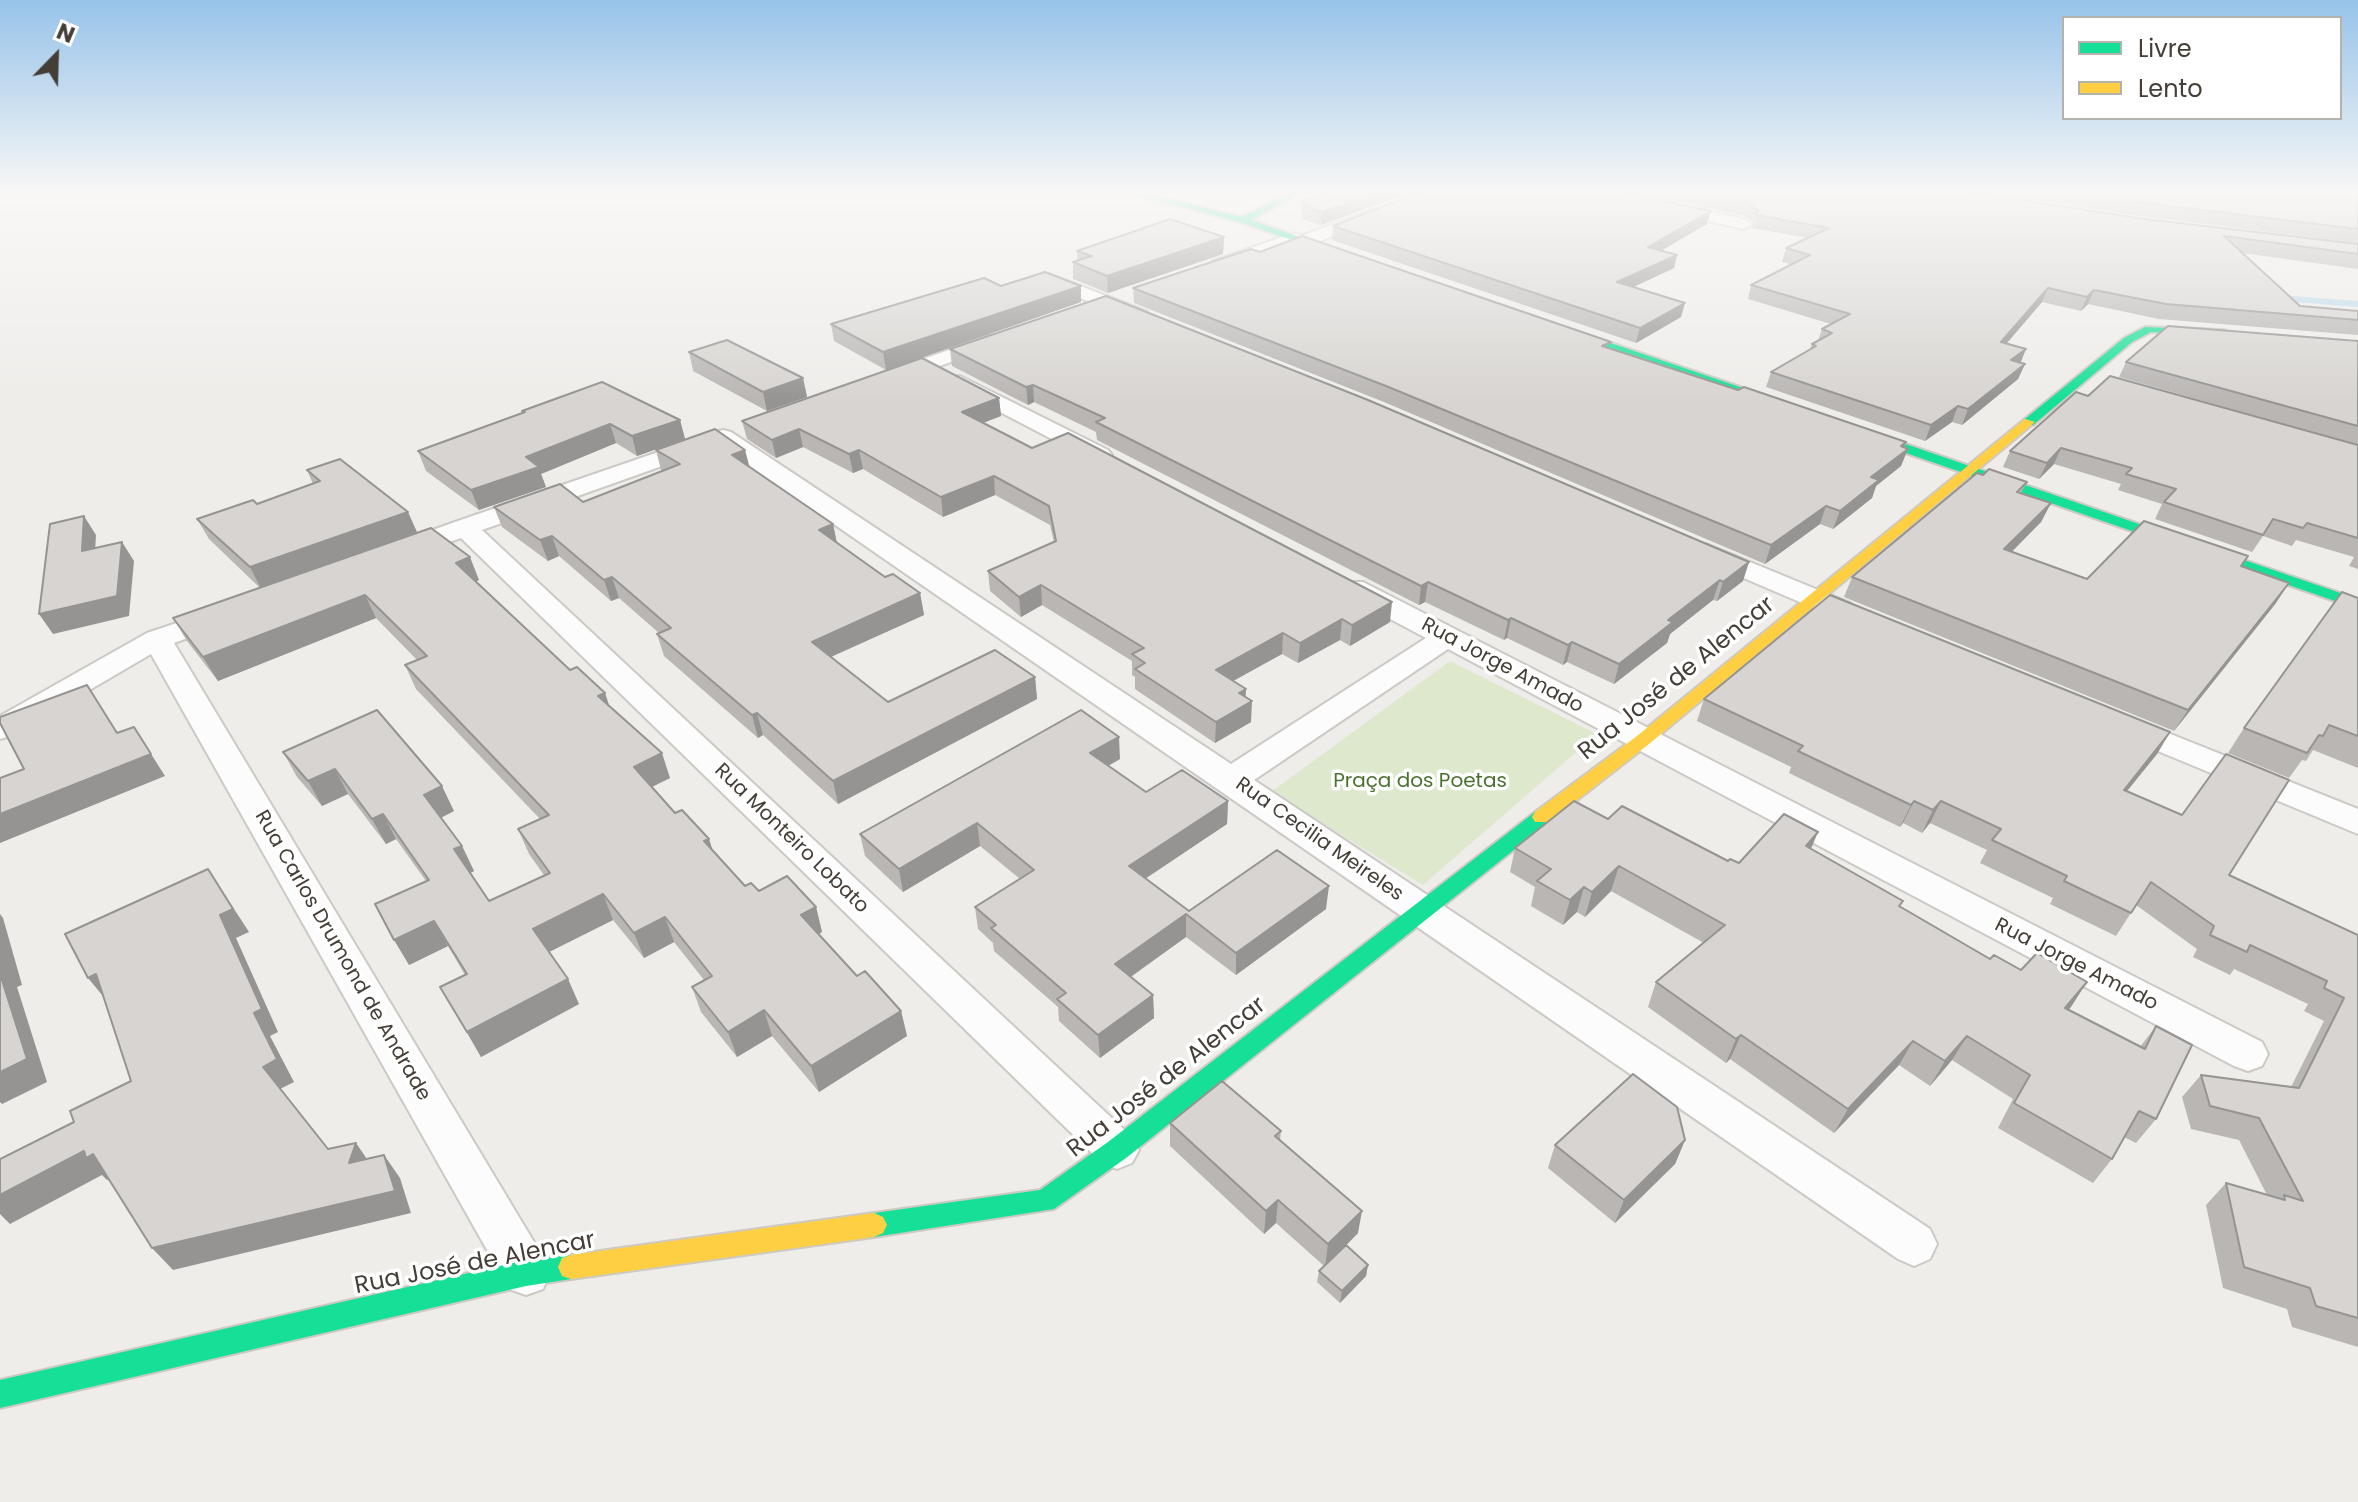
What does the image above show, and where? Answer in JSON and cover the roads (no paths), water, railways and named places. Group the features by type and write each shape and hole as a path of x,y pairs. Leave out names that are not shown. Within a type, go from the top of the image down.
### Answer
{"street":[{"path":"1195,273 1232,261"},
{"path":"1049,279 1167,326"},
{"path":"1067,316 1137,293"},
{"path":"1531,319 1788,408"},
{"name":"Rua José de Alencar","path":"0,1394 526,1273 1045,1201 1117,1150 1420,910 1643,740 2128,340 2149,329 2250,336"},
{"path":"868,385 1012,334"},
{"path":"926,364 1123,468"},
{"path":"2086,377 2116,386"},
{"path":"1833,424 2358,604"},
{"name":"Rua Cecilia Meireles","path":"464,527 737,432 1420,910 1914,1244"},
{"path":"377,559 464,527"},
{"name":"Rua Monteiro Lobato","path":"464,527 1117,1150"},
{"path":"1683,542 1859,617"},
{"name":"Rua Jorge Amado","path":"1321,571 2248,1054"},
{"path":"0,729 157,639 245,607"},
{"path":"1232,779 1447,637"},
{"name":"Rua Carlos Drumond de Andrade","path":"157,639 526,1273"},
{"path":"2094,713 2358,822"}],"waterway":[{"path":"2279,298 2358,304"}],"park label":[{"name":"Praça dos Poetas","path":"1420,782"}]}
